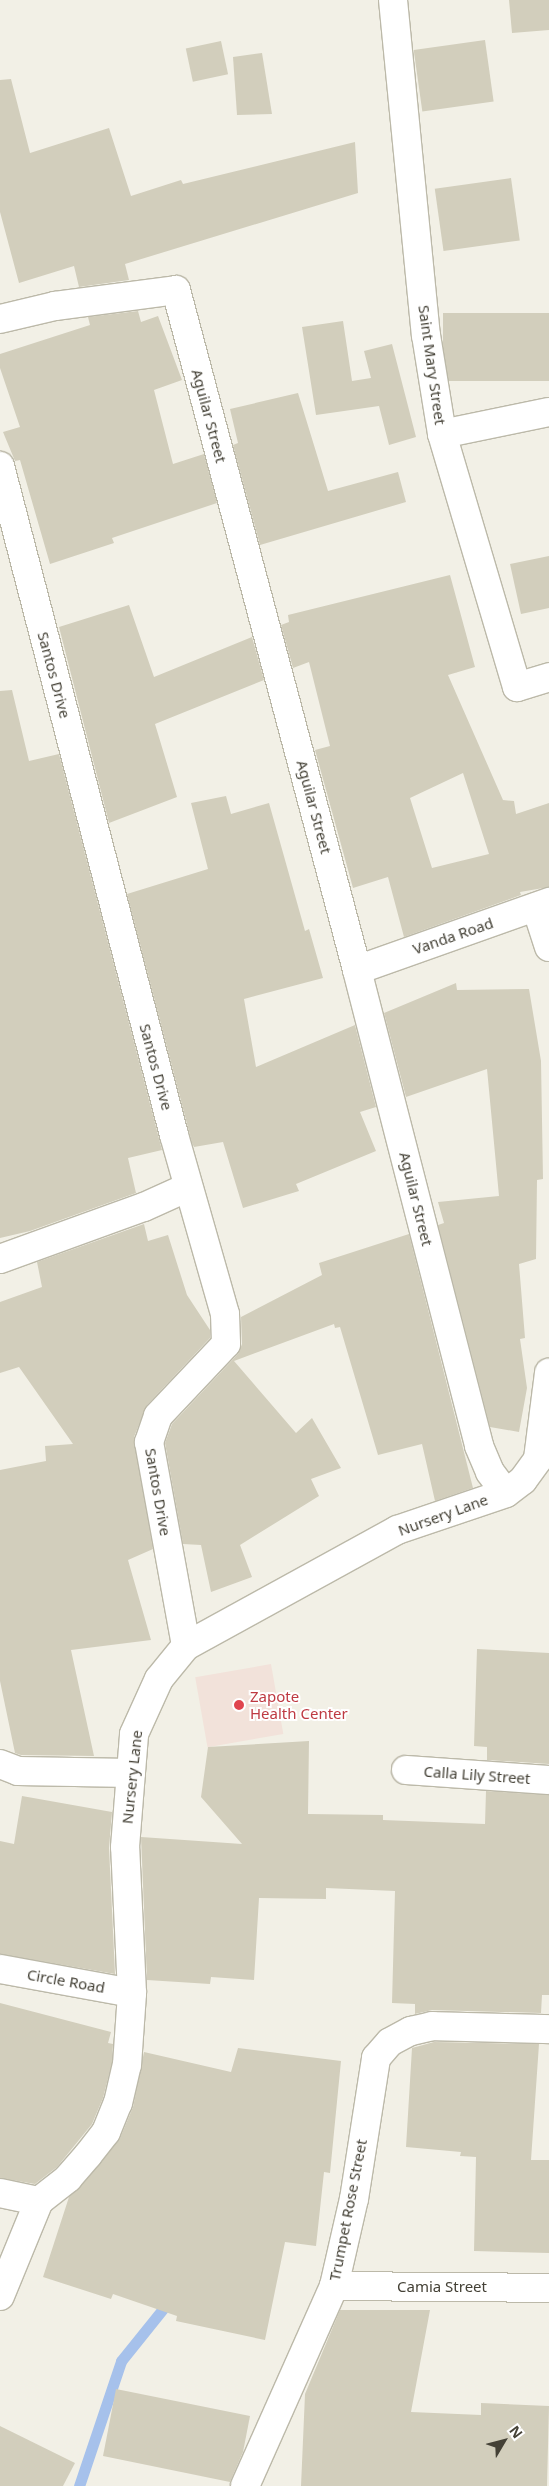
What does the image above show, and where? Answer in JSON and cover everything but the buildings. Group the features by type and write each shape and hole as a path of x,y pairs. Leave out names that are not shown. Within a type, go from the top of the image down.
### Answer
{"street":[{"name":"Saint Mary Street","path":"393,0 426,335 442,434 517,687 549,677"},
{"name":"Aguilar Street","path":"0,319 55,306 176,290 357,970 480,1446 490,1472 506,1493"},
{"path":"442,434 549,412"},
{"name":"Santos Drive","path":"0,466 188,1187 201,1223 227,1330 226,1344 158,1416 149,1442 186,1646"},
{"path":"542,905 549,946"},
{"name":"Vanda Road","path":"357,970 542,905"},
{"path":"0,1259 118,1218 188,1187"},
{"name":"Nursery Lane","path":"39,2201 68,2178 106,2132 118,2103 127,2065 132,1994 125,1847 130,1773 134,1734 144,1705 159,1679 186,1646 397,1530 506,1493 532,1471 538,1459 549,1373"},
{"path":"0,1764 18,1771 130,1773"},
{"name":"Calla Lily Street","path":"406,1770 549,1780"},
{"name":"Circle Road","path":"0,1969 132,1994"},
{"name":"Trumpet Rose Street","path":"245,2486 334,2286 354,2199 376,2058 390,2042 411,2031 432,2026 549,2029"},
{"path":"0,2193 39,2201 0,2296"},
{"name":"Camia Street","path":"334,2286 549,2288"}],"shaded area":[{"name":"Zapote Health Center","path":"271,1664 283,1734 207,1747 195,1677"}],"waterway":[{"path":"79,2486 121,2361 166,2305 168,2298"}],"place":[{"name":"Zapote Health Center","path":"239,1705"}]}
